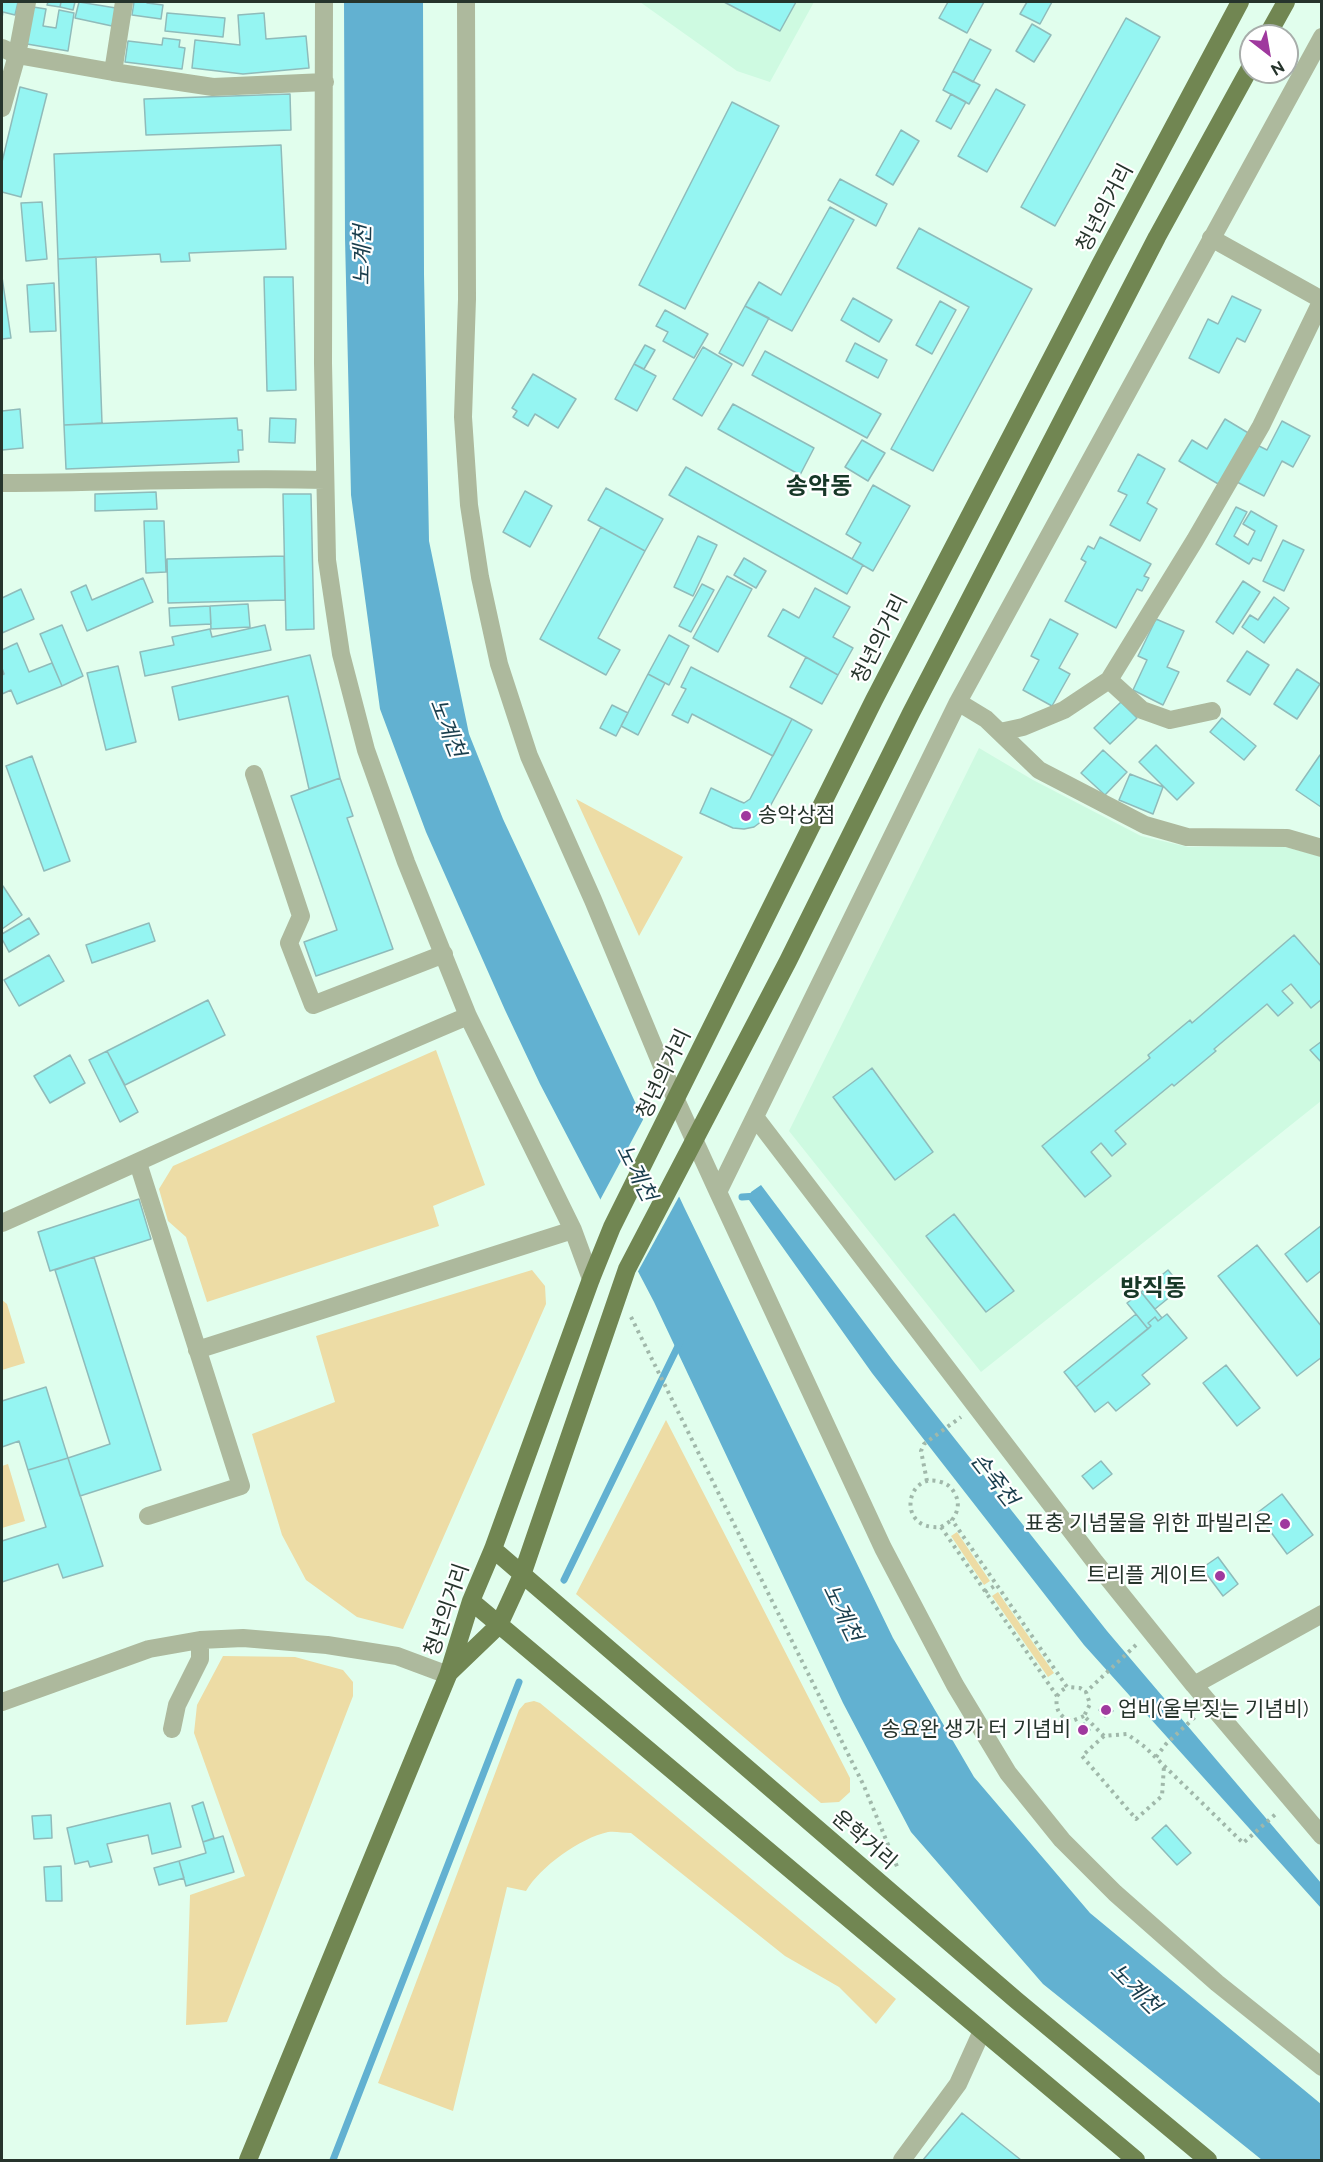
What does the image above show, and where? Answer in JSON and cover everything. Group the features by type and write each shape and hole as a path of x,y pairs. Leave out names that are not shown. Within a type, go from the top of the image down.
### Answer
{"main road":[{"name":"청년의거리","path":"448,1675 471,1601 494,1549 591,1279 612,1227 874,700 1101,263 1240,2"},
{"path":"1274,24 1286,2"},
{"name":"청년의거리","path":"448,1675 499,1624 522,1575 627,1269 788,961 911,713 1152,248 1241,84"},
{"name":"운학거리","path":"494,1549 1016,2000 1208,2160"},
{"path":"471,1601 1136,2160"},
{"path":"248,2160 448,1675"}],"street":[{"path":"2,108 9,52 27,2"},
{"path":"112,72 124,2"},
{"path":"324,2 325,480 327,560 340,654 366,750 406,862 468,1016 573,1230 591,1279"},
{"path":"466,2 467,299 463,417 469,505 480,577 499,664 529,756 593,900 676,1100 883,1548 955,1685 1008,1773 1062,1840 1115,1893 1217,1983 1322,2067"},
{"path":"718,1191 958,702 1322,37"},
{"path":"9,52 112,72 213,87 325,82"},
{"path":"1000,732 1023,727 1064,710 1109,680 1195,540 1261,426 1322,300 1211,238"},
{"path":"2,483 120,483 255,478 325,480"},
{"path":"1109,680 1142,710 1170,720 1212,711"},
{"path":"958,702 986,719 1039,770 1145,825 1187,837 1287,838 1322,848"},
{"path":"254,774 301,916 289,943 313,1005 444,954"},
{"path":"2,1223 352,1065 468,1016"},
{"path":"755,1117 1095,1562 1194,1685 1322,1836"},
{"path":"138,1163 241,1486 148,1516"},
{"path":"198,1350 573,1230"},
{"path":"1194,1685 1322,1614"},
{"path":"2,1702 148,1649 200,1640 243,1638 327,1645 397,1656 448,1675"},
{"path":"172,1729 177,1705 200,1659 200,1640"},
{"path":"902,2160 958,2084 982,2031"}],"path":[{"path":"619,1293 864,1786 899,1872"},
{"path":"927,1481 921,1451 924,1444 951,1424"},
{"path":"936,1480 946,1483 953,1489 958,1507 952,1520 941,1527 931,1528 915,1520 910,1502 919,1485 936,1480"},
{"path":"952,1520 1067,1687"},
{"path":"941,1527 1057,1696"},
{"path":"986,1592 996,1585"},
{"path":"1086,1692 1128,1651"},
{"path":"1067,1687 1080,1688 1086,1692 1090,1704 1084,1716 1072,1721 1065,1719 1057,1709 1057,1696 1061,1690 1067,1687"},
{"path":"1084,1716 1104,1736"},
{"path":"1156,1757 1189,1722"},
{"path":"1164,1766 1162,1796 1136,1819 1082,1756 1104,1736 1127,1734 1156,1757 1243,1843 1271,1818"}],"shaded area":[{"path":"640,2 814,2 770,82 737,71"},
{"path":"979,748 1033,780 1141,836 1188,847 1281,846 1321,856 1321,1101 981,1372 789,1131"},
{"path":"576,799 683,857 639,936"},
{"path":"436,1050 485,1185 433,1206 439,1226 207,1302 186,1237 168,1221 159,1189 173,1166"},
{"path":"532,1270 545,1286 546,1304 403,1629 357,1617 306,1580 282,1535 252,1434 335,1402 316,1336"},
{"path":"2,1300 7,1304 25,1363 2,1370"},
{"path":"666,1420 850,1778 850,1792 839,1802 821,1803 576,1594"},
{"path":"8,1464 25,1521 2,1528 2,1466"},
{"path":"957,1532 990,1581 984,1585 951,1536"},
{"path":"998,1592 1054,1673 1048,1677 992,1596"},
{"path":"223,1656 295,1657 343,1670 353,1682 353,1696 227,2022 186,2025 190,1895 245,1876 194,1733 197,1705"},
{"path":"534,1701 540,1703 896,1999 876,2024 839,1987 785,1956 631,1833 608,1832 573,1847 551,1863 526,1891 507,1887 453,2111 378,2083 519,1710 525,1703"}],"water":[{"name":"노계천","path":"344,2 423,2 424,274 429,541 469,734 503,819 684,1207 893,1638 974,1777 1090,1913 1321,2104 1321,2160 1262,2160 1043,1984 911,1832 843,1703 654,1302 540,1084 505,1010 426,832 380,709 351,495 345,238"},
{"path":"761,1185 894,1362 1107,1631 1321,1883 1321,1908 1084,1645 872,1373 749,1200 751,1192"}],"pier":[{"path":"645,1116 681,1193 636,1275 599,1202"}],"building":[{"path":"2,2 18,2 15,15 3,12 2,18"},
{"path":"48,2 61,2 60,7 47,5"},
{"path":"61,2 75,2 73,10 60,7"},
{"path":"79,2 116,8 112,26 75,18"},
{"path":"134,2 163,5 161,19 132,15"},
{"path":"724,2 796,2 780,31"},
{"path":"948,2 984,2 967,33 939,18"},
{"path":"1027,2 1052,2 1040,24 1020,14"},
{"path":"33,7 46,9 43,26 56,28 59,10 74,13 68,51 27,44"},
{"path":"167,13 225,18 223,37 165,31"},
{"path":"264,13 266,39 306,36 309,68 243,74 192,68 195,40 240,45 238,15"},
{"path":"1126,18 1160,37 1055,226 1021,207"},
{"path":"1032,24 1051,35 1034,62 1016,51"},
{"path":"163,38 180,40 179,47 185,48 182,69 125,62 128,41 162,45"},
{"path":"970,39 991,50 973,82 953,71"},
{"path":"953,71 980,85 969,104 943,90"},
{"path":"20,87 47,94 21,197 2,192 2,162"},
{"path":"996,89 1025,105 987,172 958,156"},
{"path":"290,94 291,130 146,135 144,99"},
{"path":"951,94 966,102 951,129 936,121"},
{"path":"732,102 779,126 685,309 639,285"},
{"path":"901,130 919,141 893,185 876,175"},
{"path":"281,145 286,249 189,253 190,261 161,262 160,254 58,259 54,154"},
{"path":"840,179 887,204 876,226 828,200"},
{"path":"42,202 47,259 26,261 21,203"},
{"path":"830,207 854,220 792,331 745,306 759,282 781,295"},
{"path":"919,228 1032,289 933,471 891,449 969,307 897,268"},
{"path":"96,257 102,423 64,425 58,259"},
{"path":"2,277 11,338 2,339"},
{"path":"264,277 293,277 296,390 267,391"},
{"path":"54,283 56,331 30,332 27,285"},
{"path":"1232,296 1261,310 1245,342 1237,338 1219,373 1189,358 1208,319 1218,324"},
{"path":"853,298 892,320 879,342 841,320"},
{"path":"940,301 956,310 932,354 916,345"},
{"path":"745,306 769,318 743,366 719,353"},
{"path":"665,310 708,334 694,358 663,341 668,332 656,326"},
{"path":"855,343 887,360 878,378 846,361"},
{"path":"645,345 655,350 644,369 634,364"},
{"path":"703,347 732,364 702,416 673,399"},
{"path":"765,351 881,414 867,438 752,375"},
{"path":"634,364 656,376 637,411 615,399"},
{"path":"533,374 576,399 558,428 535,414 528,426 513,417 517,411 512,408"},
{"path":"733,404 814,448 800,475 718,429"},
{"path":"20,409 23,448 2,450 2,411"},
{"path":"237,418 238,430 242,430 243,450 238,450 239,462 66,469 64,425"},
{"path":"270,418 296,419 295,443 269,442"},
{"path":"1225,419 1250,434 1220,485 1179,461 1192,440 1207,449"},
{"path":"1282,421 1310,436 1293,467 1282,461 1264,496 1237,482 1257,445 1267,450"},
{"path":"862,440 885,453 868,481 845,467"},
{"path":"1138,454 1165,469 1147,503 1157,509 1140,541 1110,525 1127,495 1118,491"},
{"path":"686,467 863,565 847,594 669,495"},
{"path":"873,485 910,506 873,571 852,559 861,543 846,534"},
{"path":"606,488 663,519 645,551 588,520"},
{"path":"525,491 552,506 530,547 503,532"},
{"path":"156,492 157,509 95,511 95,494"},
{"path":"283,494 311,494 314,629 286,630"},
{"path":"1236,507 1247,512 1234,536 1248,545 1255,531 1243,524 1251,511 1277,526 1261,561 1253,558 1249,564 1216,544"},
{"path":"144,521 164,521 166,572 146,573"},
{"path":"601,527 645,551 598,638 620,650 606,675 540,639"},
{"path":"698,536 717,545 693,596 674,587"},
{"path":"1100,537 1151,564 1144,576 1149,578 1142,591 1137,589 1116,628 1065,601 1086,562 1081,559 1088,546 1094,549"},
{"path":"1283,540 1304,550 1284,591 1263,581"},
{"path":"284,556 285,600 168,603 167,559"},
{"path":"744,558 766,571 756,588 734,575"},
{"path":"727,576 752,589 718,652 693,638"},
{"path":"143,578 153,602 87,631 71,592 86,585 92,600"},
{"path":"1243,581 1260,592 1233,634 1216,622"},
{"path":"702,584 714,590 691,632 679,626"},
{"path":"815,588 850,607 833,637 853,648 838,675 768,636 783,609 799,618"},
{"path":"21,589 34,619 2,633 2,598"},
{"path":"1274,597 1289,608 1264,643 1242,627 1250,615 1258,620"},
{"path":"248,604 250,627 211,629 210,606"},
{"path":"210,606 211,624 170,626 169,608"},
{"path":"1050,619 1078,634 1059,668 1070,674 1052,706 1023,690 1039,660 1031,656"},
{"path":"1156,619 1184,631 1167,667 1179,672 1163,705 1133,690 1147,660 1138,656"},
{"path":"62,625 83,676 62,686 40,634"},
{"path":"265,625 271,650 145,676 140,652 174,645 172,637 210,629 212,637"},
{"path":"669,635 689,646 669,685 648,674"},
{"path":"17,643 29,672 52,663 62,686 17,704 11,690 2,694 2,675 4,674 2,650"},
{"path":"1247,651 1269,665 1250,695 1227,681"},
{"path":"310,655 340,778 309,789 288,696 179,720 172,687"},
{"path":"806,657 838,675 822,704 790,687"},
{"path":"118,666 136,742 106,750 87,673"},
{"path":"691,667 792,719 773,756 692,714 688,723 672,715 686,689 681,687"},
{"path":"1297,669 1320,684 1297,719 1274,704"},
{"path":"648,674 665,683 638,735 621,726"},
{"path":"1121,702 1137,718 1110,744 1094,728"},
{"path":"612,705 628,713 616,736 600,728"},
{"path":"1222,718 1256,746 1244,760 1210,732"},
{"path":"792,719 812,730 762,821 754,827 733,828 700,813 711,788 744,803 750,799"},
{"path":"1156,745 1194,783 1177,800 1139,762"},
{"path":"1103,750 1127,772 1105,795 1081,773"},
{"path":"1320,755 1322,756 1321,807 1296,790"},
{"path":"32,756 70,861 44,871 6,766"},
{"path":"1130,774 1163,787 1153,814 1119,800"},
{"path":"340,778 353,816 347,818 393,949 316,976 304,942 337,930 291,796"},
{"path":"2,887 22,915 2,929"},
{"path":"29,918 39,934 9,952 2,939 2,934"},
{"path":"149,923 155,941 92,963 86,945"},
{"path":"1294,935 1322,967 1322,999 1311,1008 1291,984 1282,991 1293,1003 1278,1016 1267,1004 1214,1049 1216,1051 1115,1131 1126,1144 1112,1156 1101,1143 1091,1152 1111,1176 1085,1197 1042,1146 1150,1058 1148,1055 1190,1020 1192,1023"},
{"path":"49,955 64,981 19,1006 4,980"},
{"path":"208,1000 225,1035 125,1085 107,1051"},
{"path":"1322,1041 1322,1063 1310,1050"},
{"path":"107,1051 138,1112 120,1122 89,1060"},
{"path":"70,1055 85,1083 50,1103 34,1076"},
{"path":"872,1068 933,1152 895,1180 833,1097"},
{"path":"139,1199 151,1239 50,1271 38,1232"},
{"path":"954,1214 1014,1291 986,1312 926,1236"},
{"path":"1322,1225 1322,1270 1307,1282 1285,1254"},
{"path":"1257,1245 1322,1327 1322,1357 1297,1376 1218,1276"},
{"path":"94,1257 161,1470 80,1496 68,1458 110,1444 55,1270"},
{"path":"1168,1270 1182,1287 1155,1309 1141,1292"},
{"path":"1141,1292 1162,1318 1158,1321 1155,1317 1148,1323 1151,1326 1148,1329 1127,1303"},
{"path":"1136,1314 1148,1329 1076,1387 1064,1372"},
{"path":"1167,1314 1187,1338 1142,1375 1150,1384 1116,1411 1108,1402 1095,1412 1076,1387 1151,1326 1148,1323 1155,1317 1158,1321"},
{"path":"1226,1365 1260,1408 1237,1426 1203,1383"},
{"path":"46,1387 68,1458 28,1470 19,1441 2,1447 2,1401"},
{"path":"68,1458 103,1566 63,1578 58,1564 2,1582 2,1541 46,1527 28,1470"},
{"path":"1101,1461 1112,1474 1093,1489 1082,1476"},
{"name":"표충 기념물을 위한 파빌리온","path":"1282,1494 1313,1535 1287,1554 1257,1513"},
{"name":"트리플 게이트","path":"1218,1557 1238,1584 1223,1596 1202,1568"},
{"name":"업비(울부짖는 기념비)","path":"1107,1704 1113,1711 1105,1717 1099,1710"},
{"name":"송요완 생가 터 기념비","path":"1084,1723 1090,1730 1082,1736 1077,1730"},
{"path":"203,1802 214,1838 203,1842 192,1806"},
{"path":"170,1803 181,1847 152,1854 148,1835 107,1844 112,1862 90,1867 88,1861 75,1864 67,1828"},
{"path":"51,1815 52,1838 34,1839 32,1816"},
{"path":"1166,1825 1191,1853 1177,1865 1152,1838"},
{"path":"223,1836 234,1872 186,1886 179,1861 206,1853 203,1842"},
{"path":"179,1861 184,1878 159,1885 154,1868"},
{"path":"61,1866 62,1901 46,1901 44,1867"},
{"path":"962,2113 1021,2160 923,2160"}],"waterway":[{"name":"손죽천","path":"742,1197 757,1196"},
{"path":"564,1580 680,1342"},
{"path":"333,2160 519,1682"}],"place":[{"name":"송악상점","path":"746,816"},
{"name":"표충 기념물을 위한 파빌리온","path":"1285,1524"},
{"name":"트리플 게이트","path":"1220,1576"},
{"name":"업비(울부짖는 기념비)","path":"1106,1710"},
{"name":"송요완 생가 터 기념비","path":"1083,1730"}],"district":[{"name":"송악동","path":"819,487"},
{"name":"방직동","path":"1153,1289"}]}
